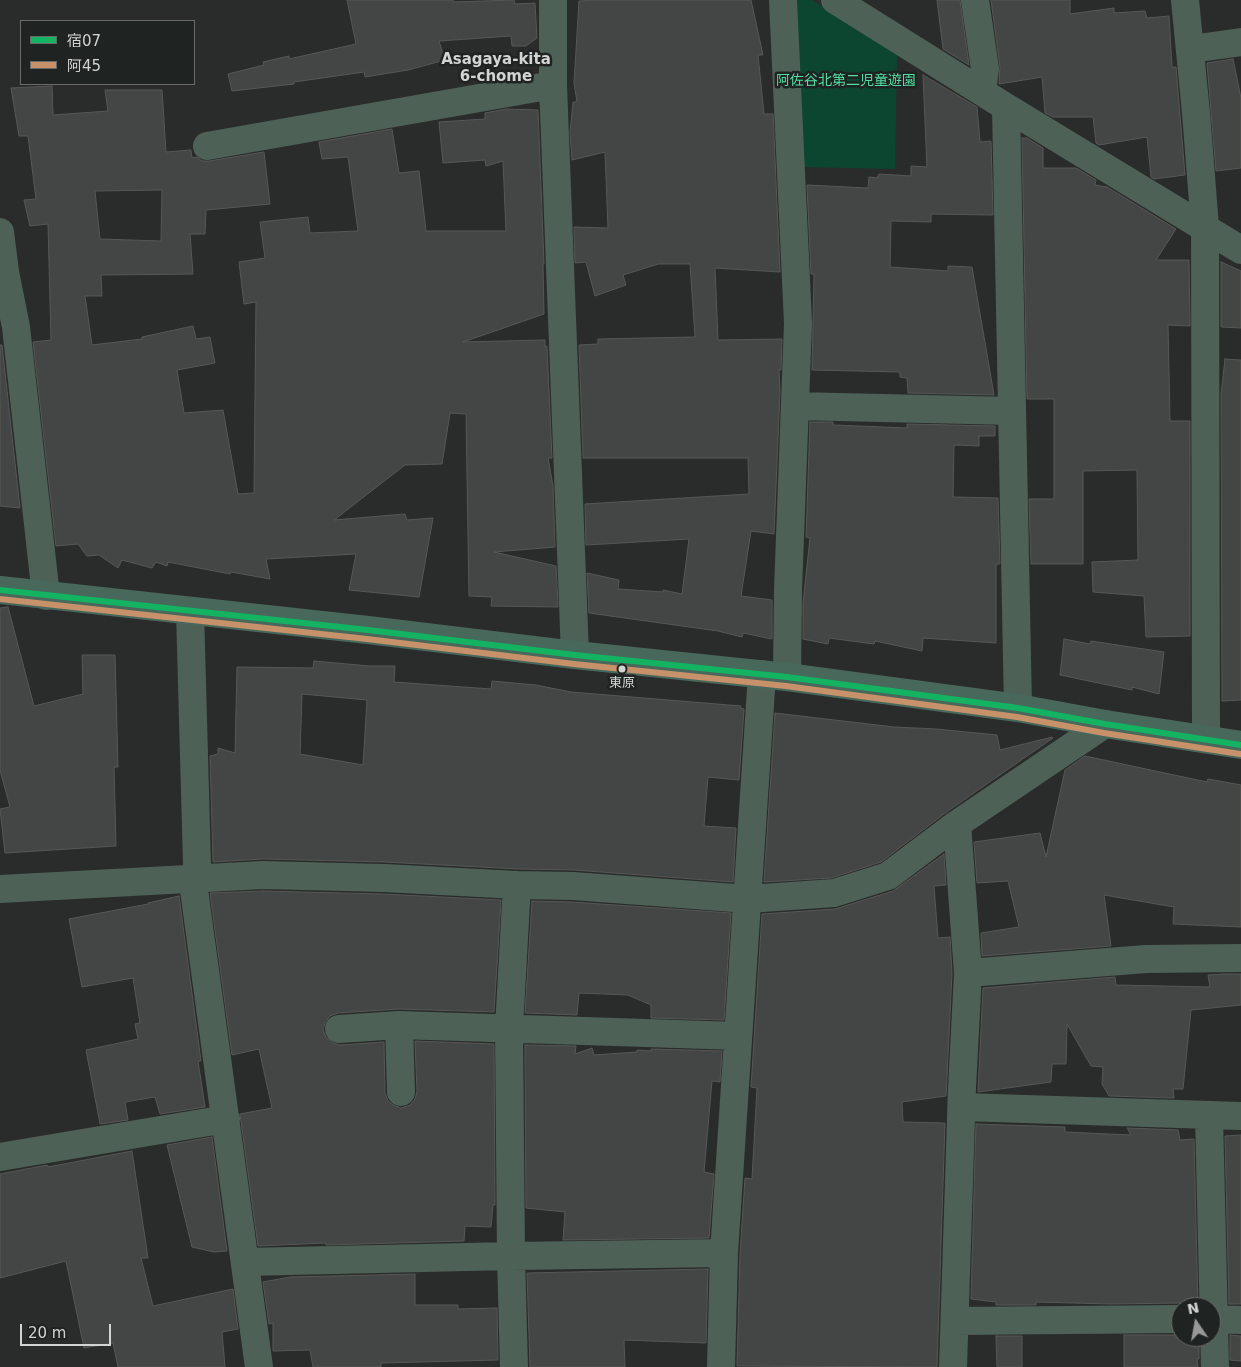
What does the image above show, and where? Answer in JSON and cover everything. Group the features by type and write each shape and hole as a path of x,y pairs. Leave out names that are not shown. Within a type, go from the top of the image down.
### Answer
{"main road":[{"path":"0,590 368,630 574,655 775,675 1018,708 1105,724 1241,745"}],"street":[{"path":"553,0 553,85 574,655"},
{"path":"721,1367 724,1253 748,899 775,675 789,581 798,323 783,0"},
{"path":"835,0 1241,250"},
{"path":"975,0 984,69 982,91"},
{"path":"1185,0 1205,228 1206,739"},
{"path":"1190,49 1241,42"},
{"path":"207,146 553,85"},
{"path":"1006,107 1018,708"},
{"path":"0,232 3,272 16,327 46,596"},
{"path":"795,406 1012,411"},
{"path":"190,612 197,864 194,890 259,1367"},
{"path":"0,889 263,875 573,886 748,899 834,893 888,876 957,824 1105,724"},
{"path":"953,1367 968,973 957,824"},
{"path":"514,1367 509,1028 517,885"},
{"path":"968,973 1146,959 1241,958"},
{"path":"339,1029 399,1025 738,1036"},
{"path":"399,1025 401,1092"},
{"path":"963,1107 1241,1116"},
{"path":"1209,1116 1212,1297"},
{"path":"0,1157 226,1119"},
{"path":"245,1262 724,1253"},
{"path":"1221,1319 1241,1320"},
{"path":"955,1321 1171,1320"},
{"path":"1214,1347 1215,1367"}],"green space":[{"name":"阿佐谷北第二児童遊園","path":"792,0 812,0 897,54 895,169 801,167"}],"building":[{"path":"347,0 453,0 453,2 514,0 515,4 535,3 537,38 526,46 512,46 511,36 439,41 445,60 408,70 365,77 364,72 294,82 294,84 232,91 228,74 264,65 263,62 289,56 289,59 356,44"},
{"path":"751,0 763,55 758,55 764,114 773,114 780,272 715,268 718,340 782,339 781,370 779,370 780,391 774,534 751,531 741,596 772,600 772,639 743,633 742,637 718,631 589,613 587,573 619,580 618,589 663,592 663,590 682,594 689,539 586,545 585,504 749,494 748,458 583,458 579,345 598,344 598,339 695,337 690,264 658,264 623,275 626,285 595,296 586,262 575,263 574,227 608,228 605,152 572,160 570,133 573,102 577,102 574,83 579,1"},
{"path":"937,0 960,0 969,65 943,49"},
{"path":"991,0 1070,0 1070,14 1114,8 1114,13 1145,11 1147,18 1169,16 1172,67 1176,67 1185,175 1154,179 1151,177 1147,137 1099,145 1096,143 1093,117 1053,117 1045,113 1042,77 999,84 1000,67"},
{"path":"1233,59 1241,98 1241,168 1216,171 1207,63"},
{"path":"923,75 977,107 980,142 991,141 993,215 931,214 931,222 891,221 890,267 948,271 948,266 972,267 994,395 908,393 907,378 900,377 900,372 812,370 814,274 811,274 807,185 868,188 869,177 877,178 879,174 911,176 911,166 927,167"},
{"path":"52,86 53,115 108,111 105,90 162,90 166,152 191,150 192,158 197,157 202,161 209,161 264,152 270,204 206,210 205,234 190,234 193,274 101,275 102,296 85,296 92,345 142,339 142,337 193,326 196,339 210,337 215,363 177,370 184,413 223,410 238,494 254,493 256,302 244,304 239,262 265,258 260,222 308,217 310,233 358,231 348,157 322,159 319,142 392,129 399,173 419,171 426,231 506,231 503,161 486,166 485,160 443,163 439,122 485,119 485,113 506,109 538,110 544,314 463,342 545,340 545,347 547,346 552,458 548,458 553,486 555,547 494,552 556,566 558,607 491,606 492,597 469,596 466,414 450,413 442,464 405,465 334,520 405,514 407,520 433,518 419,597 349,590 356,554 266,559 270,579 231,572 230,574 168,562 167,566 156,562 152,568 122,560 118,568 99,555 87,556 78,544 56,546 33,342 51,340 48,224 30,226 24,200 36,199 28,136 19,136 11,88","holes":["162,190 161,241 100,239 95,191"]},
{"path":"1022,138 1027,138 1043,148 1043,168 1076,168 1096,180 1095,185 1107,187 1176,229 1156,260 1189,260 1190,326 1168,325 1170,421 1190,421 1190,636 1146,637 1144,596 1093,592 1092,562 1138,560 1137,470 1083,471 1083,564 1031,564 1029,499 1054,499 1054,399 1027,399"},
{"path":"1221,262 1241,271 1241,328 1221,327"},
{"path":"0,345 2,345 20,508 0,506"},
{"path":"1225,359 1241,360 1241,700 1222,701 1221,394"},
{"path":"810,422 833,422 833,425 907,428 907,424 995,426 995,436 979,436 979,446 954,445 953,497 998,498 1000,564 996,564 996,643 923,638 922,651 875,641 874,644 829,638 828,644 803,639 803,603 810,538 806,537"},
{"path":"8,607 34,706 83,694 82,655 115,655 118,767 114,767 116,846 5,853 0,809 10,807 0,770 0,608"},
{"path":"1064,639 1090,644 1091,641 1164,652 1159,694 1132,687 1132,690 1060,675"},
{"path":"314,661 369,666 395,666 394,682 491,689 492,681 536,685 571,692 741,706 740,708 744,709 739,780 708,777 704,826 736,828 733,882 574,870 384,862 263,859 213,862 210,756 218,754 218,748 235,753 237,667 313,668","holes":["302,694 367,700 363,765 300,754"]},
{"path":"775,713 894,727 997,735 1000,750 1053,738 948,811 881,862 831,878 764,882"},
{"path":"1085,756 1207,782 1208,779 1241,785 1241,927 1173,924 1174,907 1104,895 1111,946 982,956 981,933 1019,927 1008,881 977,883 974,842 1040,833 1046,857 1065,770"},
{"path":"944,854 946,885 934,886 938,938 950,937 952,973 946,1096 902,1102 903,1122 945,1123 937,1367 737,1366 740,1254 745,1178 752,1179 757,1088 751,1087 762,914 835,909 893,891"},
{"path":"263,891 383,894 501,900 494,1012 399,1009 338,1013 330,1016 323,1030 326,1037 333,1043 340,1045 384,1042 385,1093 388,1101 401,1108 410,1105 415,1099 417,1092 415,1041 494,1044 495,1205 493,1205 491,1227 465,1226 464,1241 258,1246 240,1114 272,1108 259,1049 232,1055 210,893"},
{"path":"179,896 201,1061 198,1061 205,1107 160,1114 155,1097 125,1102 128,1120 100,1124 86,1050 138,1039 135,1024 140,1023 133,978 82,987 69,919"},
{"path":"532,901 731,913 724,1020 651,1018 651,1005 628,995 579,993 577,1015 525,1013"},
{"path":"1241,974 1241,1005 1191,1010 1183,1089 1173,1089 1174,1098 1109,1096 1102,1084 1103,1067 1091,1066 1067,1024 1066,1064 1052,1064 1051,1082 978,1092 983,988 1115,977 1116,985 1210,987 1208,975"},
{"path":"525,1045 576,1046 575,1054 592,1048 594,1055 637,1052 637,1050 651,1051 651,1049 722,1051 720,1082 712,1081 704,1172 714,1174 709,1238 563,1240 565,1212 526,1208"},
{"path":"976,1124 1065,1127 1065,1132 1131,1135 1127,1128 1178,1130 1180,1140 1194,1139 1198,1297 1171,1297 1171,1303 1036,1302 1036,1305 996,1305 996,1302 971,1299"},
{"path":"1241,1135 1241,1304 1229,1304 1225,1136"},
{"path":"212,1137 227,1251 214,1252 192,1247 167,1145"},
{"path":"132,1151 148,1258 141,1258 153,1306 233,1289 238,1329 222,1332 225,1367 118,1367 113,1343 84,1348 66,1261 0,1278 0,1174"},
{"path":"708,1269 706,1343 624,1340 625,1367 530,1367 527,1273"},
{"path":"415,1274 415,1305 458,1305 458,1309 497,1308 498,1360 381,1363 381,1367 313,1367 310,1350 273,1351 273,1323 269,1324 263,1282 290,1277"},
{"path":"1124,1335 1171,1335 1171,1347 1199,1347 1198,1367 1124,1367"},
{"path":"1230,1335 1241,1336 1241,1361 1230,1360"},
{"path":"996,1336 1022,1336 1022,1367 997,1367"}],"transit line":[{"name":"宿07","path":"0,590 787,677 1018,708 1105,724 1241,745"},
{"name":"阿45","path":"0,599 786,686 1017,717 1104,733 1240,754"}],"place":[{"name":"東原","path":"622,669"}],"district":[{"name":"Asagaya-kita 6-chome","path":"496,68"}]}
